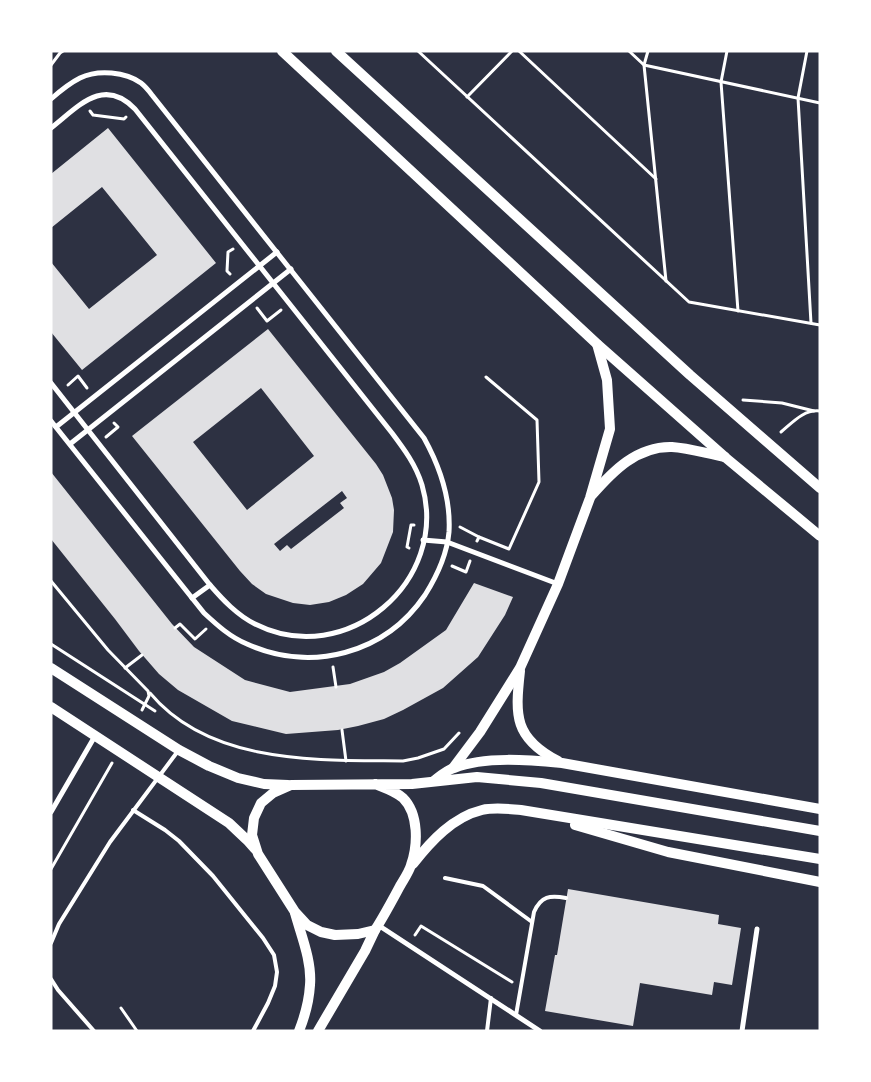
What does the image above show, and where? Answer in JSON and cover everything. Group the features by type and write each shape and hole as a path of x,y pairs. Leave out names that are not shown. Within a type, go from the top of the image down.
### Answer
{"main road":[{"path":"282,51 596,343 726,458 820,536"},
{"path":"336,51 690,376 820,488"},
{"path":"432,782 453,768 480,732 520,668 558,584 590,498 610,429 607,380 596,343"},
{"path":"590,498 611,474 628,460 644,452 671,447 726,458"},
{"path":"51,668 179,750 238,778 264,784 375,784 432,782 477,777 541,783 820,831"},
{"path":"520,668 517,700 519,720 525,737 534,746 562,763"},
{"path":"51,707 228,823 247,840 258,854 294,912 307,925 321,932 335,935 358,934 377,927"},
{"path":"453,768 501,760 562,763 820,809"},
{"path":"375,784 393,791 403,798 409,806 415,830 415,847 411,867"},
{"path":"258,854 252,835 254,818 261,802 272,793 292,785"},
{"path":"318,1031 411,867 440,834 456,821 482,810 499,808 521,810 668,852 820,882"},
{"path":"541,815 820,859"},
{"path":"294,912 308,960 310,984 306,1012 299,1031"}],"street":[{"path":"51,99 79,78 101,73 115,74 141,83 152,95 424,438 440,468 446,490 449,526 447,542 441,562 431,585 419,604 389,633 371,643 341,655 299,658 282,656 246,644 219,627 204,613 51,421"},
{"path":"51,128 91,97 106,94 115,95 135,109 411,459 422,485 425,502 424,540 411,574 403,588 380,612 353,627 323,635 292,635 256,624 230,606 210,585 51,383"},
{"path":"56,427 277,252"},
{"path":"70,444 291,270"},
{"path":"424,540 447,542 558,584"},
{"path":"192,598 210,585"},
{"path":"51,812 95,736"},
{"path":"377,927 409,944 540,1031"},
{"path":"742,1031 757,929"}],"lane":[{"path":"51,943 59,924 110,842 179,750"},
{"path":"133,810 180,842 213,876 263,938 274,955 277,972 275,986 253,1031"},
{"path":"445,878 483,886 532,922"},
{"path":"516,1015 532,922 538,904 544,898 558,896 566,898"},
{"path":"51,979 58,990 94,1031"},
{"path":"487,1031 491,998"}],"path":[{"path":"51,65 63,51"},
{"path":"418,51 689,302 820,325"},
{"path":"467,97 512,51"},
{"path":"519,51 656,179"},
{"path":"629,51 644,65 820,103"},
{"path":"648,51 644,65 666,281"},
{"path":"727,51 720,82 738,310"},
{"path":"807,51 798,98 811,323"},
{"path":"449,526 463,527 479,537 509,549 539,482 537,420 486,377"},
{"path":"743,400 782,403 820,411"},
{"path":"781,432 804,414 814,411"},
{"path":"420,553 407,547 411,525 425,526"},
{"path":"441,562 466,572 479,537"},
{"path":"51,644 155,711"},
{"path":"125,668 142,655"},
{"path":"332,656 336,687"},
{"path":"148,691 159,704 179,720 222,742 278,756 305,760 403,761 418,758 444,748 461,730"},
{"path":"342,730 346,761"},
{"path":"409,944 421,926 521,987"},
{"path":"121,1008 137,1031"}],"building":[{"path":"108,128 216,263 82,370 51,332 51,262 89,309 157,255 102,187 51,228 51,174"},
{"path":"268,329 383,475 392,498 394,510 393,532 381,563 363,584 346,595 329,602 310,605 293,603 266,594 252,584 240,571 132,436","holes":["261,388 314,456 247,510 193,442","342,491 347,498 340,503 344,508 291,549 287,545 280,551 274,544"]},
{"path":"51,472 172,624 194,647 245,680 290,692 350,684 384,672 400,663 446,630 474,583 513,597 505,615 478,657 443,688 384,719 338,730 286,734 232,721 178,690 159,674 51,539"},
{"path":"568,889 719,915 718,924 741,928 732,985 714,982 712,995 640,983 633,1026 545,1011"}]}
